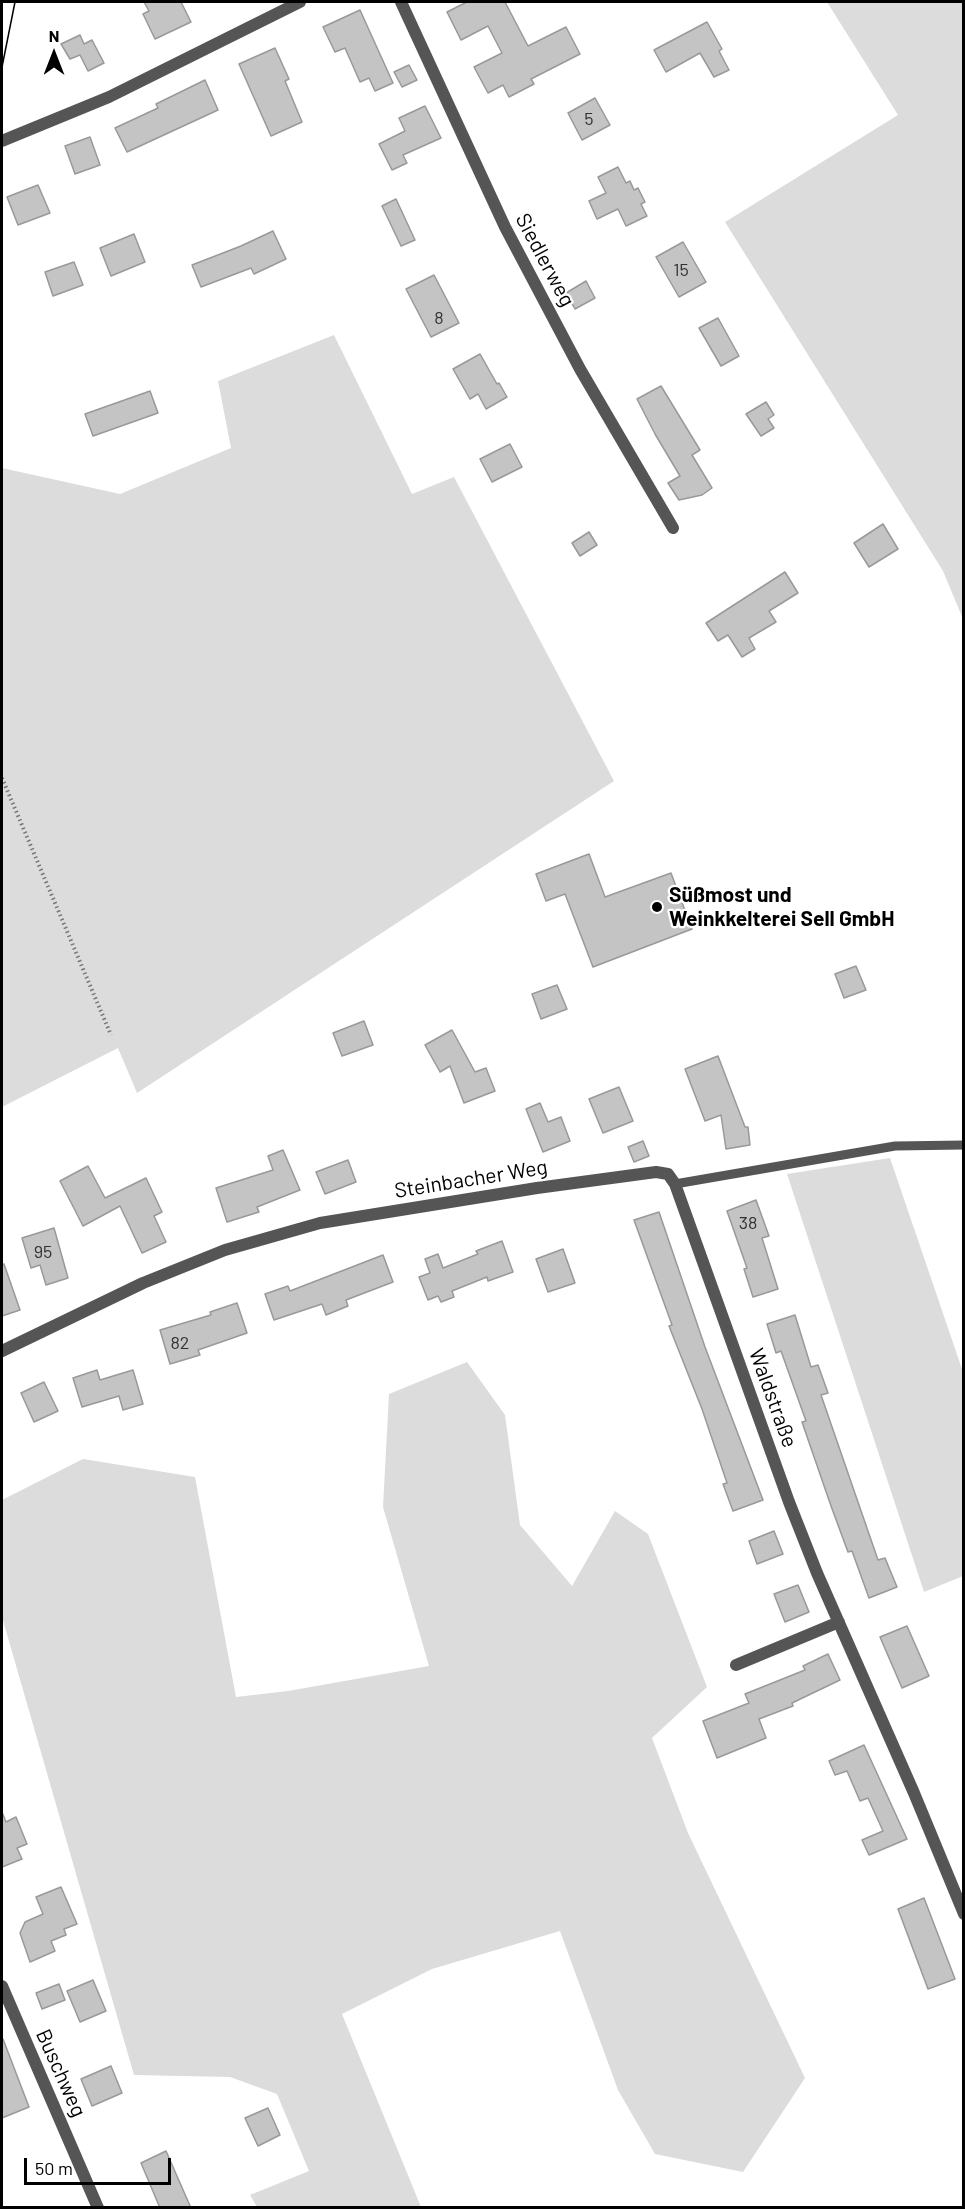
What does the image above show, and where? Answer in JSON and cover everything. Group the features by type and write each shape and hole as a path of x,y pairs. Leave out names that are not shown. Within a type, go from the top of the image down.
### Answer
{"street":[{"path":"2,141 109,97 300,2"},
{"name":"Siedlerweg","path":"401,2 505,227 580,369 673,528"},
{"name":"Steinbacher Weg","path":"2,1351 143,1283 225,1250 320,1223 537,1188 656,1172 669,1174 675,1184"},
{"name":"Waldstraße","path":"675,1184 789,1502 963,1914"},
{"path":"736,1665 839,1622"},
{"name":"Buschweg","path":"2,1986 98,2208"}],"lane":[{"path":"675,1184 895,1146 963,1145"}],"path":[{"path":"2,778 111,1035"}],"shaded area":[{"path":"827,2 963,2 963,619 943,571 725,222 898,115"},
{"path":"334,335 412,494 454,477 614,781 137,1093 118,1048 2,1107 2,468 120,494 231,448 218,381"},
{"path":"890,1158 963,1372 963,1576 924,1592 787,1174"},
{"path":"467,1362 505,1415 520,1525 572,1586 615,1511 648,1534 707,1687 652,1738 688,1833 805,2078 743,2172 655,2154 618,2090 560,1931 432,1969 342,2014 421,2207 257,2207 250,2195 309,2171 277,2094 230,2077 134,2075 2,1617 2,1500 83,1459 195,1477 236,1697 288,1691 429,1666 383,1507 389,1394"}],"building":[{"path":"144,2 181,2 191,22 155,39 143,14 149,11"},
{"path":"467,2 505,2 528,46 566,27 580,54 531,79 534,84 509,97 503,85 488,93 474,67 502,53 488,26 461,40 447,12"},
{"path":"360,10 393,83 375,91 369,78 360,82 345,48 335,52 323,27"},
{"path":"707,22 722,49 719,51 729,70 714,77 700,53 666,72 654,50"},
{"path":"80,35 84,44 92,40 104,63 88,71 80,55 70,59 61,44"},
{"path":"275,48 289,79 285,81 302,122 271,136 239,64"},
{"path":"409,65 417,80 402,87 394,72"},
{"path":"205,80 218,110 127,152 115,128 158,108 156,104"},
{"path":"595,98 610,125 582,140 568,113"},
{"path":"425,106 441,138 403,155 407,163 392,170 379,144 405,131 399,118"},
{"path":"90,137 100,165 75,174 65,146"},
{"path":"618,167 626,183 630,181 634,190 638,188 645,202 641,204 647,216 626,226 618,209 597,219 589,201 606,193 598,177"},
{"path":"38,185 50,213 18,225 7,197"},
{"path":"396,199 415,240 401,246 382,206"},
{"path":"273,231 286,259 254,274 251,268 201,287 192,265"},
{"path":"134,234 145,262 111,276 100,248"},
{"path":"683,242 706,282 679,297 656,257"},
{"path":"74,262 83,285 53,296 45,272"},
{"path":"434,275 459,323 431,337 406,289"},
{"path":"586,281 595,298 575,309 566,293"},
{"path":"718,318 739,356 721,366 699,328"},
{"path":"480,354 507,397 486,409 478,394 470,399 453,369"},
{"path":"661,386 700,450 692,455 712,488 702,495 679,500 668,483 680,476 637,399"},
{"path":"150,391 158,413 93,436 85,414"},
{"path":"766,402 774,415 768,419 774,428 761,436 746,414"},
{"path":"510,444 522,467 492,482 480,459"},
{"path":"883,524 898,549 869,567 854,543"},
{"path":"589,532 597,545 580,556 572,543"},
{"path":"785,572 798,593 769,611 776,622 749,638 755,649 742,657 728,635 718,641 706,623"},
{"path":"589,854 605,897 671,873 692,929 593,967 565,894 546,901 536,874"},
{"path":"856,966 866,990 844,998 835,974"},
{"path":"557,985 567,1009 541,1019 532,994"},
{"path":"364,1021 373,1045 342,1056 333,1033"},
{"path":"452,1030 475,1072 486,1068 495,1091 464,1103 450,1066 440,1072 425,1045"},
{"path":"718,1056 745,1127 748,1127 750,1145 726,1149 721,1115 705,1121 685,1069"},
{"path":"619,1087 633,1121 603,1133 589,1099"},
{"path":"540,1103 548,1122 561,1117 570,1141 543,1152 526,1109"},
{"path":"643,1141 649,1156 634,1162 628,1147"},
{"path":"283,1150 300,1190 257,1207 259,1212 227,1222 216,1188 273,1170 268,1156"},
{"path":"348,1160 356,1182 325,1194 316,1172"},
{"path":"88,1166 105,1198 146,1178 162,1212 154,1216 166,1242 142,1253 120,1206 83,1226 60,1181"},
{"path":"756,1200 769,1236 762,1238 778,1289 753,1297 744,1269 747,1268 727,1211"},
{"path":"659,1212 705,1347 763,1500 733,1511 723,1484 727,1483 702,1409 669,1326 672,1325 634,1220"},
{"path":"54,1228 68,1278 46,1285 40,1265 31,1268 22,1238"},
{"path":"502,1241 513,1272 488,1281 487,1277 452,1291 454,1297 441,1302 438,1296 428,1300 419,1277 430,1273 425,1259 438,1254 443,1268 478,1254 476,1251"},
{"path":"563,1249 575,1283 548,1292 536,1259"},
{"path":"383,1255 393,1282 346,1300 348,1306 326,1315 322,1304 274,1320 265,1294 288,1286 290,1291"},
{"path":"2,1264 4,1264 20,1310 2,1316"},
{"path":"237,1303 247,1333 198,1350 200,1355 170,1364 160,1330 211,1315 210,1312"},
{"path":"795,1315 811,1367 818,1365 828,1393 821,1395 878,1560 885,1558 897,1587 869,1598 852,1551 848,1552 831,1506 802,1422 806,1421 781,1351 776,1353 767,1324"},
{"path":"97,1370 100,1380 133,1370 143,1404 123,1410 119,1396 82,1407 73,1378"},
{"path":"44,1382 58,1411 34,1422 21,1393"},
{"path":"774,1531 783,1554 757,1564 749,1541"},
{"path":"798,1585 809,1612 785,1622 774,1594"},
{"path":"907,1626 929,1676 902,1688 880,1637"},
{"path":"828,1654 840,1680 792,1703 793,1706 759,1719 766,1738 717,1758 703,1721 749,1703 745,1694 805,1670 803,1666"},
{"path":"864,1745 907,1839 869,1855 862,1840 883,1831 868,1798 860,1801 847,1771 835,1775 829,1761"},
{"path":"2,1812 6,1822 16,1817 27,1844 17,1848 22,1859 2,1867"},
{"path":"61,1887 77,1924 64,1929 66,1935 51,1941 55,1951 30,1962 20,1933 25,1922 43,1914 36,1897"},
{"path":"924,1898 955,1979 928,1989 898,1909"},
{"path":"93,1980 106,2011 80,2022 67,1991"},
{"path":"59,1984 65,2000 42,2009 36,1993"},
{"path":"2,2039 29,2107 2,2118"},
{"path":"111,2066 122,2093 92,2106 81,2079"},
{"path":"268,2108 280,2135 258,2146 245,2118"},
{"path":"166,2151 191,2208 160,2208 141,2163"}],"tram line":[{"path":"2,67 15,2"}],"place":[{"name":"Süßmost und Weinkkelterei Sell GmbH","path":"657,907"}]}
